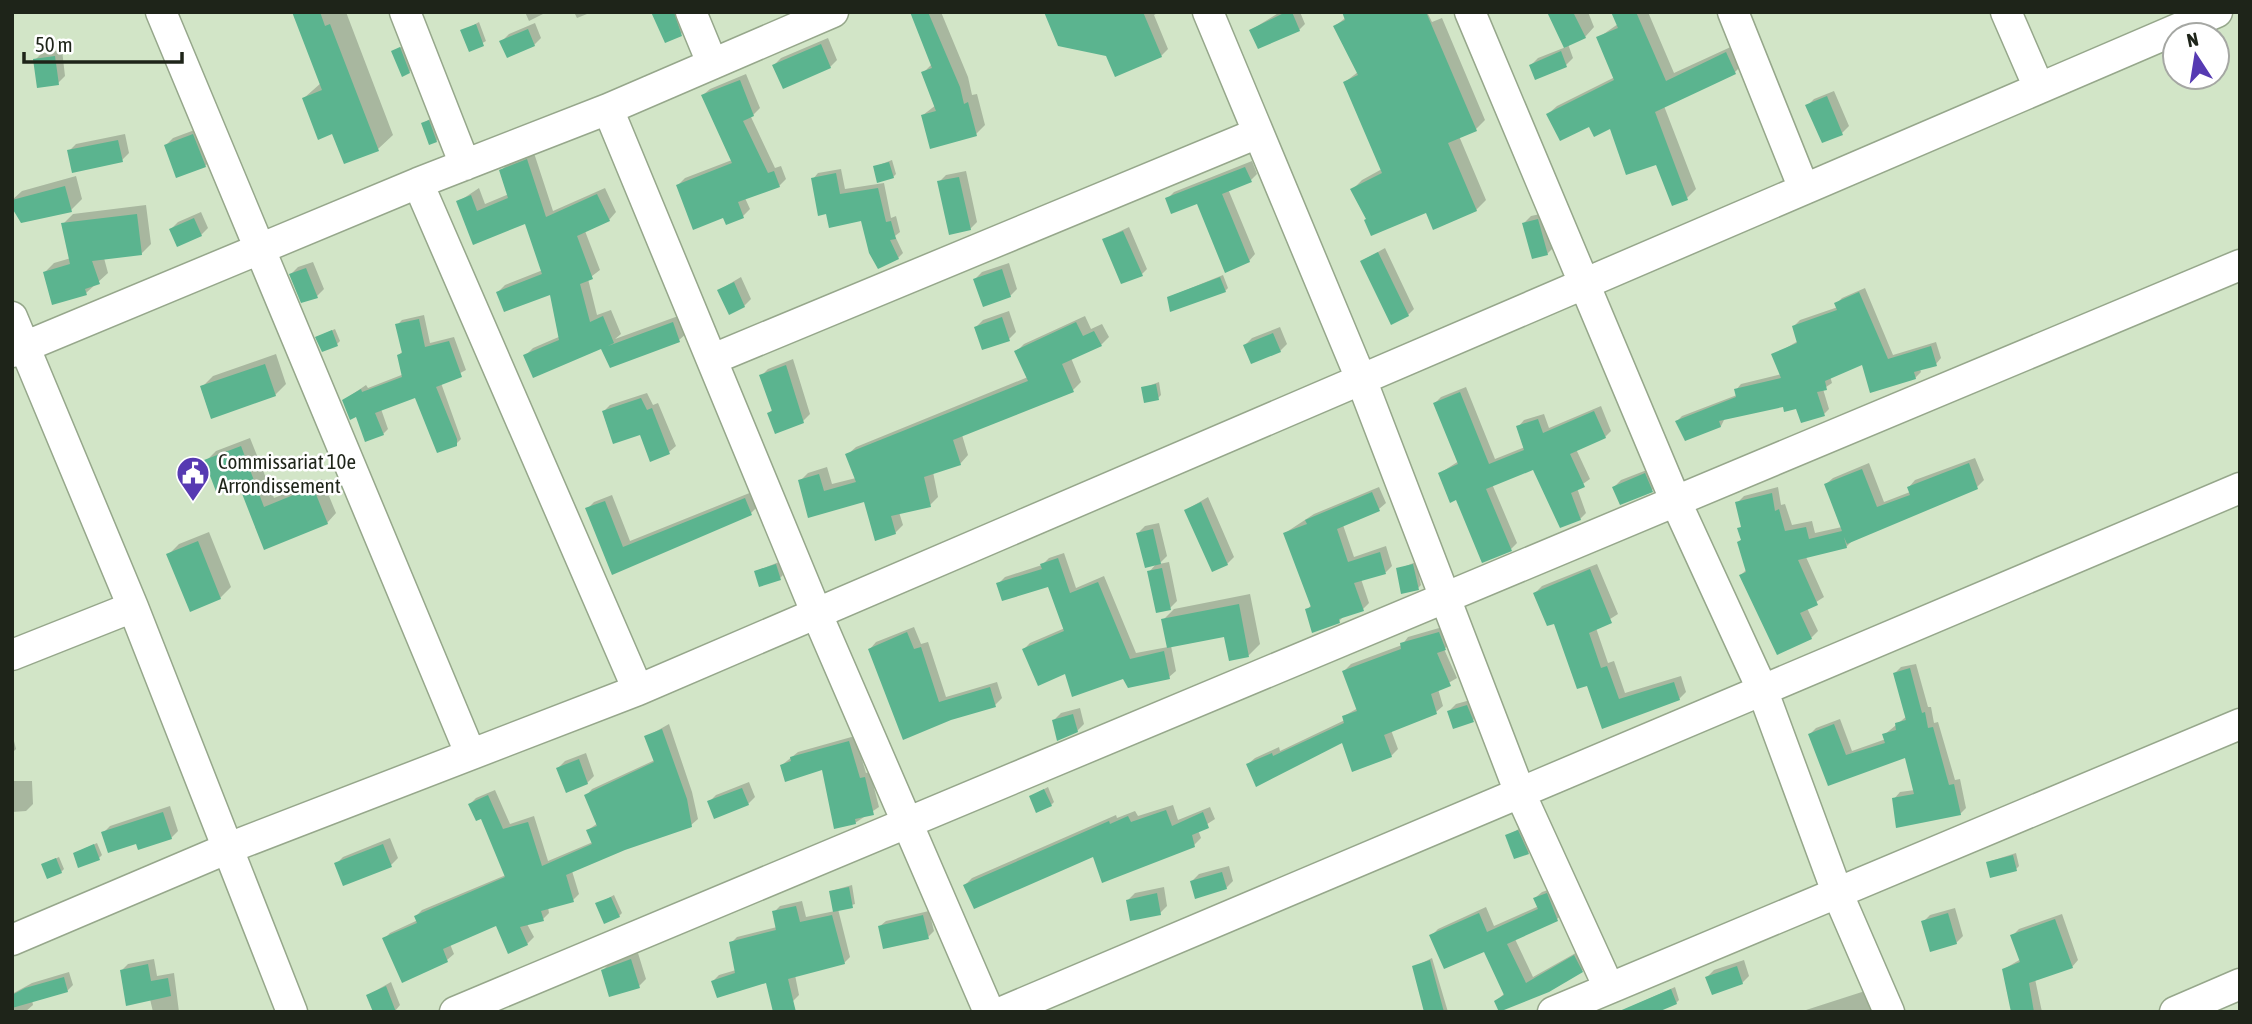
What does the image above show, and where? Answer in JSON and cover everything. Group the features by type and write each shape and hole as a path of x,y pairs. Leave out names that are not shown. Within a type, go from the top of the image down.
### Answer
{"street":[{"path":"161,12 470,753"},
{"path":"405,12 465,165"},
{"path":"691,12 712,63"},
{"path":"19,349 418,183 608,109 833,12"},
{"path":"1208,12 1361,379 1520,793 1609,988"},
{"path":"1470,12 1676,502 1762,689 1838,892 1888,1012"},
{"path":"1733,12 1804,189"},
{"path":"2006,12 2039,88"},
{"path":"12,940 226,849 638,690 2217,12"},
{"path":"608,109 816,612 989,1012"},
{"path":"713,359 1258,133"},
{"path":"418,183 638,690"},
{"path":"455,1012 2240,265"},
{"path":"12,317 19,349 133,607 292,1012"},
{"path":"1002,1012 2240,488"},
{"path":"12,655 133,607"},
{"path":"1553,1012 2240,724"},
{"path":"2175,1012 2240,984"}],"building":[{"path":"292,12 320,12 325,26 330,24 379,151 344,164 332,134 318,140 302,98 322,90"},
{"path":"651,12 674,12 682,36 665,43"},
{"path":"910,12 928,12 960,87 964,104 968,102 977,136 930,149 921,115 936,111 921,72 932,68"},
{"path":"1044,12 1143,12 1162,57 1115,77 1106,56 1058,46"},
{"path":"1286,12 1292,12 1300,31 1258,49 1249,30"},
{"path":"1342,12 1426,12 1477,131 1448,143 1477,211 1433,230 1426,213 1371,236 1364,220 1366,219 1350,189 1382,173 1343,82 1358,75 1333,26 1345,20"},
{"path":"1547,12 1573,12 1586,38 1564,48"},
{"path":"1611,12 1636,12 1666,81 1726,52 1736,74 1655,112 1688,200 1672,206 1656,165 1626,175 1610,129 1594,137 1589,127 1560,141 1546,114 1614,80 1596,37 1618,28"},
{"path":"476,24 484,46 469,52 460,30"},
{"path":"528,29 535,46 507,58 499,41"},
{"path":"821,44 831,68 783,89 772,65"},
{"path":"400,47 410,73 402,77 391,51"},
{"path":"1561,51 1567,67 1535,80 1529,65"},
{"path":"55,56 59,85 37,88 33,59"},
{"path":"740,80 754,116 743,121 768,173 774,171 780,187 738,202 744,218 726,225 723,218 693,230 676,185 732,163 701,95"},
{"path":"1827,96 1843,135 1822,143 1805,105"},
{"path":"429,120 437,142 429,145 421,123"},
{"path":"193,134 206,167 176,178 164,145"},
{"path":"118,140 123,162 72,173 67,150"},
{"path":"527,159 546,217 597,194 610,221 577,236 593,279 580,284 590,322 603,316 614,343 608,346 673,322 680,342 610,368 601,349 533,378 523,355 559,340 550,295 504,312 496,292 542,274 525,224 473,245 456,201 471,195 477,211 508,198 499,170"},
{"path":"889,162 894,178 877,183 873,166"},
{"path":"1245,167 1252,182 1222,194 1250,262 1225,273 1197,204 1171,214 1165,198"},
{"path":"836,173 840,194 878,188 886,222 891,221 896,239 890,240 899,259 878,269 869,253 861,221 829,228 826,214 818,216 811,178"},
{"path":"959,177 971,230 949,235 937,181"},
{"path":"65,186 72,212 21,223 12,208 12,200"},
{"path":"137,214 142,255 92,261 100,284 85,289 87,295 52,305 43,272 70,264 61,223"},
{"path":"194,218 202,236 177,247 169,229"},
{"path":"1538,219 1548,255 1532,259 1522,223"},
{"path":"1123,231 1143,276 1121,284 1102,239"},
{"path":"1378,252 1409,316 1391,325 1360,261"},
{"path":"306,268 318,298 301,303 289,274"},
{"path":"1002,269 1011,297 983,307 973,279"},
{"path":"1220,277 1226,292 1170,312 1167,297"},
{"path":"734,282 745,307 729,315 717,290"},
{"path":"1859,292 1888,359 1931,346 1937,366 1914,372 1916,379 1870,393 1862,365 1825,381 1827,390 1817,392 1825,416 1801,423 1796,409 1784,412 1783,407 1719,421 1721,427 1685,441 1675,421 1736,397 1734,389 1781,378 1771,354 1797,343 1792,326 1837,310 1834,303"},
{"path":"1002,317 1010,341 982,350 974,327"},
{"path":"419,319 425,347 449,341 462,377 436,387 457,439 457,446 437,453 415,398 375,413 384,435 365,442 356,417 350,420 342,400 361,389 362,392 402,377 397,355 402,353 395,324"},
{"path":"1076,322 1083,336 1094,331 1102,346 1062,364 1074,392 953,440 961,465 924,477 931,507 891,516 896,534 875,541 864,502 808,518 798,480 819,474 824,491 856,482 845,454 1028,381 1014,351"},
{"path":"332,330 338,346 322,352 315,337"},
{"path":"1273,333 1281,352 1251,364 1243,345"},
{"path":"265,364 276,396 211,419 200,386"},
{"path":"786,365 804,423 775,434 767,413 772,411 759,375"},
{"path":"1156,384 1159,400 1144,403 1141,387"},
{"path":"1460,392 1489,464 1524,450 1516,426 1538,419 1543,433 1594,411 1606,438 1570,454 1585,487 1571,493 1581,520 1560,528 1533,470 1486,489 1512,551 1482,563 1456,500 1450,503 1438,473 1458,464 1433,403"},
{"path":"641,398 647,410 652,408 670,454 650,462 640,435 613,444 602,411"},
{"path":"241,446 264,507 313,487 328,524 264,550 239,486 217,494 204,460"},
{"path":"1969,463 1978,489 1847,544 1844,537 1847,548 1798,560 1818,605 1800,613 1812,639 1777,655 1739,575 1746,572 1737,542 1741,540 1737,528 1741,527 1735,502 1772,493 1775,511 1779,509 1785,531 1806,527 1809,539 1842,531 1824,484 1862,469 1877,507 1910,495 1907,487"},
{"path":"1645,473 1653,492 1620,505 1612,487"},
{"path":"1372,492 1380,511 1337,529 1348,562 1380,552 1386,574 1354,583 1364,611 1339,619 1340,623 1312,633 1305,609 1311,607 1283,533 1307,524 1305,520"},
{"path":"745,498 752,515 612,575 585,508 605,501 623,547"},
{"path":"1201,502 1228,565 1212,572 1184,510"},
{"path":"1153,529 1161,564 1145,568 1136,533"},
{"path":"198,541 221,599 190,612 166,554"},
{"path":"1058,558 1070,593 1098,582 1130,659 1164,651 1170,679 1128,688 1123,679 1072,697 1065,674 1038,686 1022,649 1064,631 1048,587 1002,601 996,583 1042,569 1040,564"},
{"path":"776,564 781,580 759,587 754,571"},
{"path":"1413,564 1419,590 1401,594 1396,568"},
{"path":"1162,568 1171,610 1156,613 1147,571"},
{"path":"1590,569 1612,623 1589,633 1601,668 1607,666 1619,699 1674,682 1680,700 1602,729 1587,686 1577,689 1554,624 1547,626 1533,593"},
{"path":"1239,604 1249,657 1229,661 1224,637 1167,648 1161,619"},
{"path":"907,632 914,649 921,647 939,702 990,687 996,707 951,720 903,740 868,649"},
{"path":"1439,632 1446,650 1437,653 1451,686 1431,694 1437,714 1384,735 1392,757 1352,772 1342,743 1256,787 1246,764 1272,753 1273,756 1344,723 1342,716 1357,711 1342,671 1401,649 1400,643"},
{"path":"1910,668 1922,713 1925,712 1928,728 1933,727 1949,785 1954,784 1961,815 1896,828 1892,798 1914,794 1905,758 1828,786 1808,734 1834,724 1846,755 1885,743 1882,734 1896,730 1895,723 1906,720 1893,673"},
{"path":"1467,705 1474,722 1453,729 1447,711"},
{"path":"1073,714 1078,732 1057,741 1052,720"},
{"path":"662,729 687,799 692,827 625,850 566,875 574,902 541,911 544,921 520,927 528,945 508,954 496,926 443,949 448,962 402,983 382,938 417,923 414,916 505,877 481,819 476,821 468,804 488,795 503,829 528,822 542,866 592,844 586,830 597,826 584,795 654,762 644,736"},
{"path":"849,741 860,778 865,777 874,815 855,819 856,824 834,829 822,770 785,782 780,765 791,761 790,757"},
{"path":"579,759 588,784 566,793 556,768"},
{"path":"742,788 749,805 714,819 707,801"},
{"path":"1044,789 1052,806 1036,813 1029,796"},
{"path":"1166,810 1172,826 1203,812 1209,828 1192,835 1195,847 1102,883 1093,857 974,909 963,885 1109,821 1110,824 1128,816 1131,822"},
{"path":"163,812 172,839 138,850 136,844 108,853 101,832"},
{"path":"1518,830 1529,854 1514,859 1505,835"},
{"path":"94,844 100,860 78,868 73,853"},
{"path":"383,844 392,867 343,886 334,863"},
{"path":"2013,855 2017,871 1990,878 1986,862"},
{"path":"56,858 62,873 47,879 41,864"},
{"path":"1222,872 1227,889 1195,899 1190,881"},
{"path":"849,887 853,908 833,912 829,891"},
{"path":"1157,893 1161,915 1130,921 1126,900"},
{"path":"1547,893 1558,921 1507,944 1526,983 1574,955 1583,972 1549,992 1499,1012 1494,1001 1504,995 1484,952 1444,969 1429,935 1479,913 1487,932 1538,909 1533,898"},
{"path":"611,897 620,917 604,924 595,903"},
{"path":"796,906 800,922 832,915 845,964 788,979 796,1012 773,1012 766,983 717,998 711,981 735,973 729,942 776,930 772,911"},
{"path":"1948,913 1957,944 1930,952 1921,921"},
{"path":"923,915 929,939 883,949 878,926"},
{"path":"2055,919 2073,968 2029,983 2034,1012 2011,1012 2002,969 2020,962 2010,935"},
{"path":"631,959 640,988 609,997 601,970"},
{"path":"1430,960 1444,1012 1424,1012 1412,966"},
{"path":"148,964 151,981 168,978 171,996 126,1006 120,970"},
{"path":"1737,966 1743,984 1712,995 1705,977"},
{"path":"64,977 68,992 12,1008 12,995 25,988"},
{"path":"386,986 396,1012 373,1012 366,995"},
{"path":"1671,989 1677,1004 1658,1012 1617,1012"}],"place":[{"name":"Commissariat 10e Arrondissement","path":"193,503"}]}
